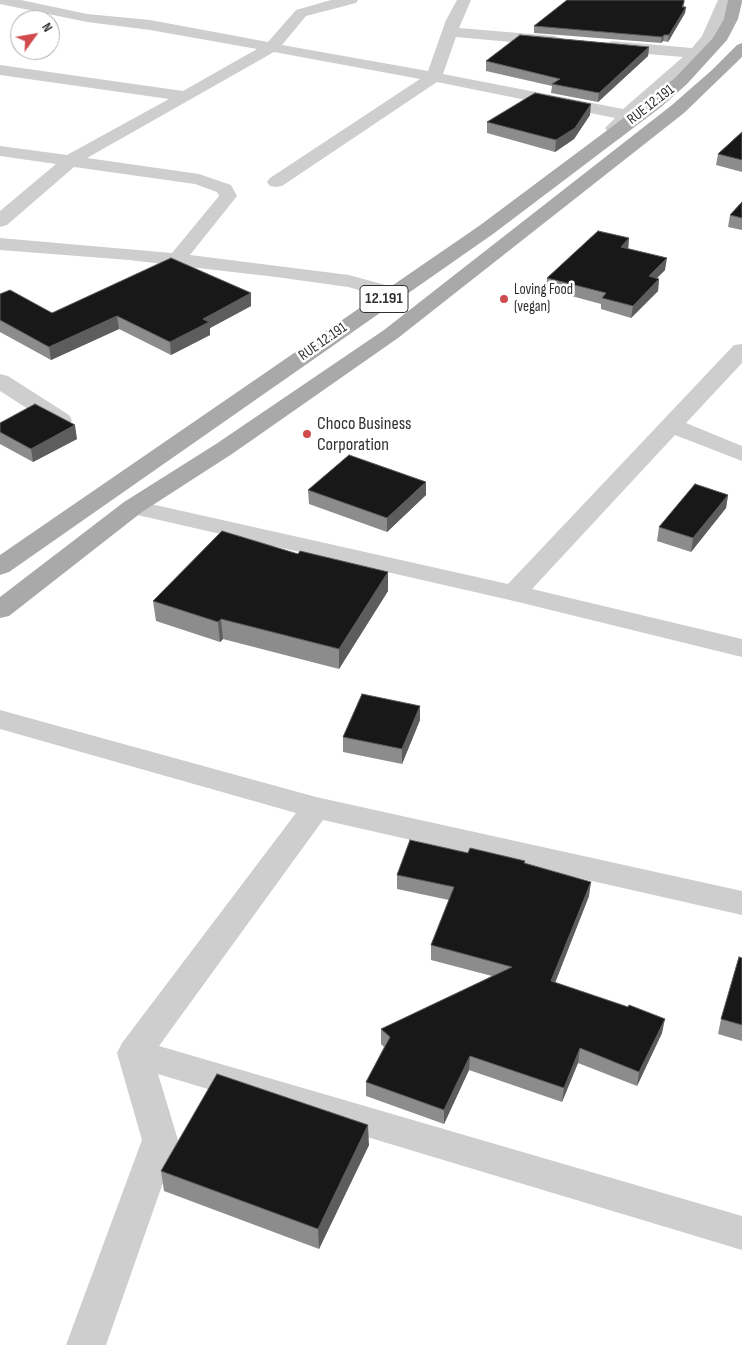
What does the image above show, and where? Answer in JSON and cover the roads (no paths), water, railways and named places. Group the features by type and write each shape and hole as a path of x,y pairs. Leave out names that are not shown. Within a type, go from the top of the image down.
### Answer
{"main road":[{"name":"RUE 12.191","path":"0,567 486,230 603,140 655,103 681,82 719,40 730,19 735,0"},
{"name":"RUE 12.191","path":"0,610 134,507 224,449 391,334 678,109 742,48"}],"street":[{"path":"0,0 87,18 150,25 434,77 626,115"},
{"path":"0,221 71,160 271,48 301,13 351,0"},
{"path":"276,182 434,77 464,0"},
{"path":"603,140 626,115 696,53 709,37 725,0"},
{"path":"131,10 150,25"},
{"path":"450,32 575,43"},
{"path":"594,45 696,53"},
{"path":"0,70 186,96"},
{"path":"0,151 199,179 225,189 228,196 177,260"},
{"path":"0,244 177,260 349,281 393,293"},
{"path":"514,593 742,350"},
{"path":"0,380 61,420"},
{"path":"672,426 742,454"},
{"path":"134,507 514,593 742,648"},
{"path":"0,719 316,808 742,903"},
{"path":"134,1053 316,808"},
{"path":"134,1053 742,1233"},
{"path":"86,1345 160,1140 134,1053"}],"place":[{"name":"Loving Food (vegan)","path":"504,299"},
{"name":"Choco Business Corporation","path":"307,434"}]}
